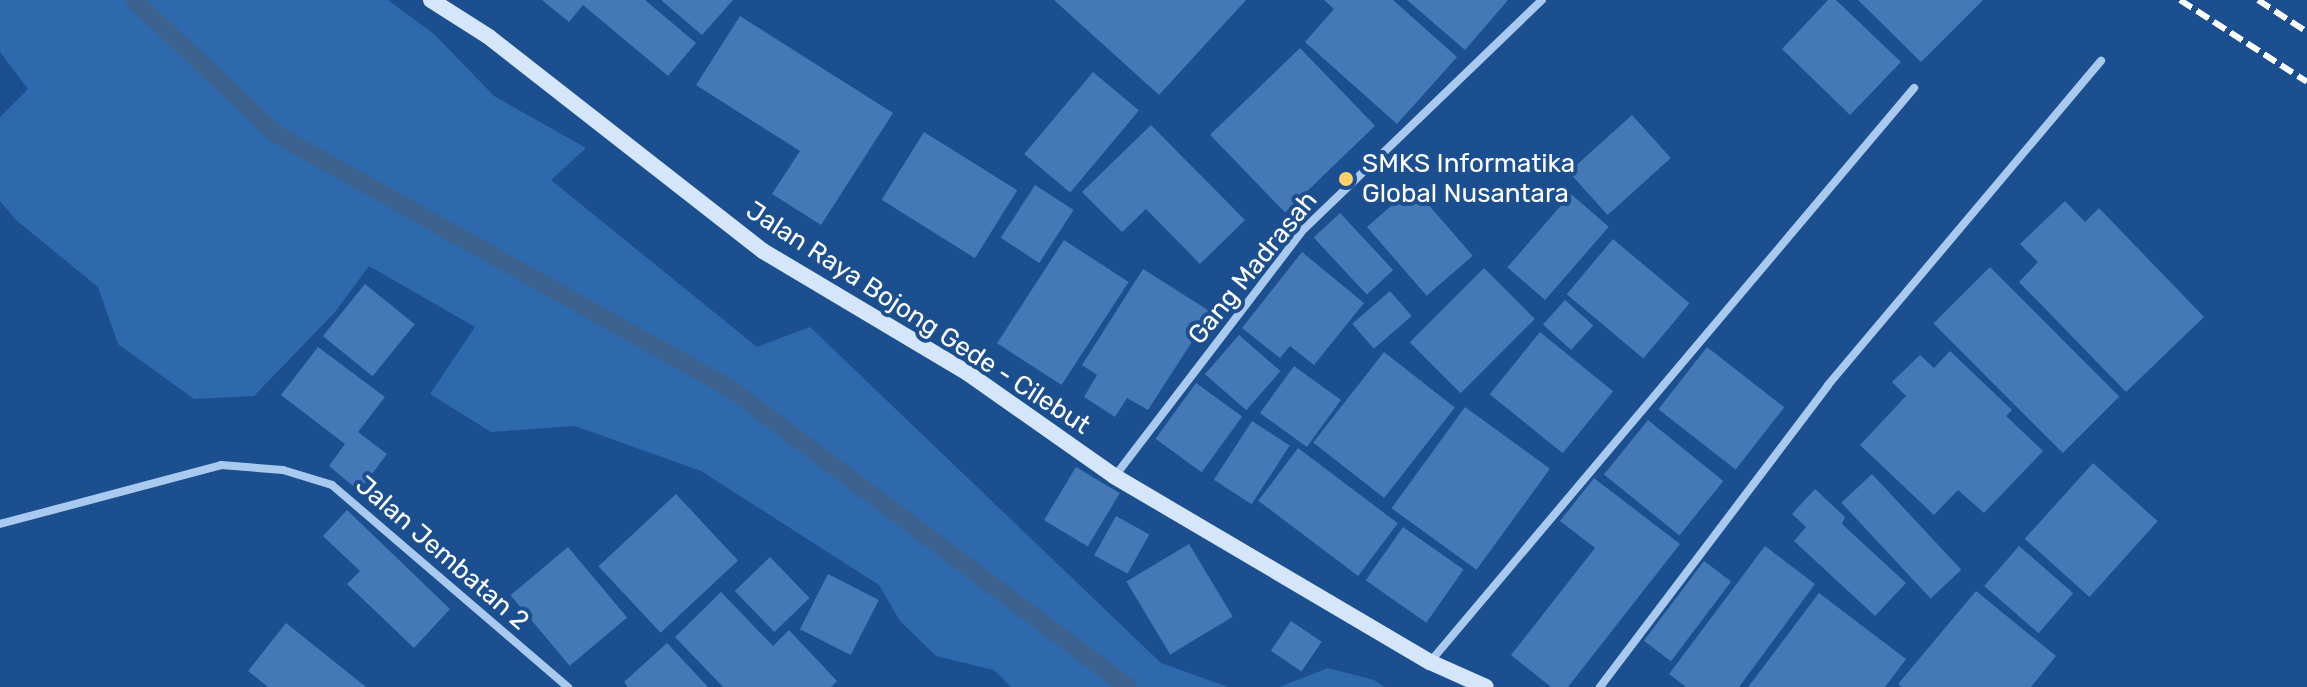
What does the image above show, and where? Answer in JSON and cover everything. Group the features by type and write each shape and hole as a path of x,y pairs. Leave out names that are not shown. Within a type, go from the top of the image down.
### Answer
{"main road":[{"name":"Jalan Raya Bojong Gede - Cilebut","path":"431,0 489,37 763,251 969,374 1114,476 1430,662 1486,687"}],"street":[{"name":"Gang Madrasah","path":"1114,476 1304,229 1542,0"},
{"path":"1600,687 1828,385 2101,61"},
{"path":"1430,662 1914,88"},
{"name":"Jalan Jembatan 2","path":"0,524 221,465 283,470 332,485 568,687"}],"shaded area":[{"path":"0,0 388,0 434,34 494,96 586,148 551,180 757,347 810,327 1161,663 1228,687 1011,687 994,670 936,656 900,621 879,585 701,471 575,426 491,432 430,394 475,327 369,266 335,312 254,396 194,399 118,344 98,287 16,220 0,201 0,117 28,89 0,52"},
{"path":"1328,668 1374,680 1385,687 1279,687"}],"building":[{"path":"542,0 645,0 696,43 668,76 583,5 569,22"},
{"path":"661,0 733,0 702,35"},
{"path":"1054,0 1246,0 1159,95"},
{"path":"1324,0 1393,0 1457,57 1397,124 1305,42 1334,9"},
{"path":"1407,0 1508,0 1465,50"},
{"path":"1828,0 1836,0 1901,62 1850,115 1782,49"},
{"path":"1858,0 1983,0 1921,62"},
{"path":"740,16 893,113 821,225 772,194 800,151 696,85"},
{"path":"1300,48 1375,126 1285,213 1210,135"},
{"path":"1093,72 1139,111 1070,193 1024,154"},
{"path":"1632,115 1671,158 1608,215 1569,172"},
{"path":"1151,125 1245,220 1200,264 1146,209 1122,232 1082,192"},
{"path":"924,132 1017,190 975,258 882,200"},
{"path":"1035,185 1074,210 1039,263 1001,238"},
{"path":"1413,187 1473,256 1427,296 1367,227"},
{"path":"1571,194 1609,227 1545,300 1507,267"},
{"path":"2065,201 2085,222 2099,208 2204,317 2126,392 2019,282 2038,262 2020,244"},
{"path":"1340,213 1393,270 1367,295 1314,238"},
{"path":"1613,239 1690,303 1643,358 1567,294"},
{"path":"1064,240 1129,282 1062,385 997,343"},
{"path":"1302,252 1364,303 1314,365 1290,346 1280,358 1242,328"},
{"path":"1990,267 2119,396 2063,453 1933,324"},
{"path":"1484,268 1535,319 1461,393 1410,342"},
{"path":"1143,269 1211,312 1148,410 1127,398 1115,417 1084,397 1097,375 1082,365"},
{"path":"365,284 415,324 373,376 323,336"},
{"path":"1390,291 1412,316 1374,349 1352,324"},
{"path":"1565,300 1593,325 1571,350 1543,325"},
{"path":"1540,332 1613,391 1563,453 1490,394"},
{"path":"1239,335 1281,371 1246,410 1205,374"},
{"path":"318,347 385,397 358,432 387,454 359,491 329,466 345,444 281,395"},
{"path":"1707,347 1784,407 1736,470 1658,409"},
{"path":"1950,351 2012,410 2006,416 2043,451 1984,513 1958,490 1934,515 1860,445 1906,396 1892,382 1920,355 1934,368"},
{"path":"1384,352 1455,407 1384,498 1313,443"},
{"path":"1294,366 1341,400 1307,447 1260,413"},
{"path":"1196,383 1242,417 1202,472 1155,439"},
{"path":"1465,407 1550,469 1476,570 1392,508"},
{"path":"1648,420 1723,481 1679,535 1604,474"},
{"path":"1252,421 1290,446 1252,504 1214,480"},
{"path":"1298,448 1398,523 1358,576 1258,501"},
{"path":"2093,463 2158,521 2089,597 2025,539"},
{"path":"1076,467 1120,493 1088,546 1044,520"},
{"path":"1872,474 1961,570 1931,598 1841,503"},
{"path":"1594,478 1680,544 1568,687 1551,687 1511,655 1595,548 1560,521"},
{"path":"1815,489 1845,517 1842,524 1906,583 1875,616 1794,541 1806,527 1792,514"},
{"path":"676,494 738,561 661,633 598,566"},
{"path":"347,510 450,609 414,648 347,584 360,571 323,536"},
{"path":"1116,516 1149,534 1127,574 1094,555"},
{"path":"1403,527 1464,569 1426,623 1366,580"},
{"path":"1189,544 1233,617 1170,654 1126,582"},
{"path":"1765,546 1815,584 1739,687 1686,687 1669,674"},
{"path":"2019,546 2073,593 2039,633 1984,586"},
{"path":"568,547 627,617 570,666 511,595"},
{"path":"770,557 810,598 774,632 735,591"},
{"path":"1704,561 1731,581 1671,661 1644,641"},
{"path":"828,574 879,600 851,655 800,629"},
{"path":"1976,591 2056,656 2031,687 1902,687 1898,684"},
{"path":"721,592 773,646 789,630 837,681 831,687 723,687 675,637"},
{"path":"1819,593 1906,659 1885,687 1748,687"},
{"path":"1291,621 1322,642 1302,672 1271,651"},
{"path":"286,623 366,687 268,687 248,671"},
{"path":"667,643 708,687 628,687 624,682"}],"waterway":[{"path":"134,0 276,134 731,389 1128,687"}],"railway":[{"path":"2180,0 2307,82"},
{"path":"2258,0 2307,32"}],"place":[{"name":"SMKS Informatika Global Nusantara","path":"1346,179"}]}
